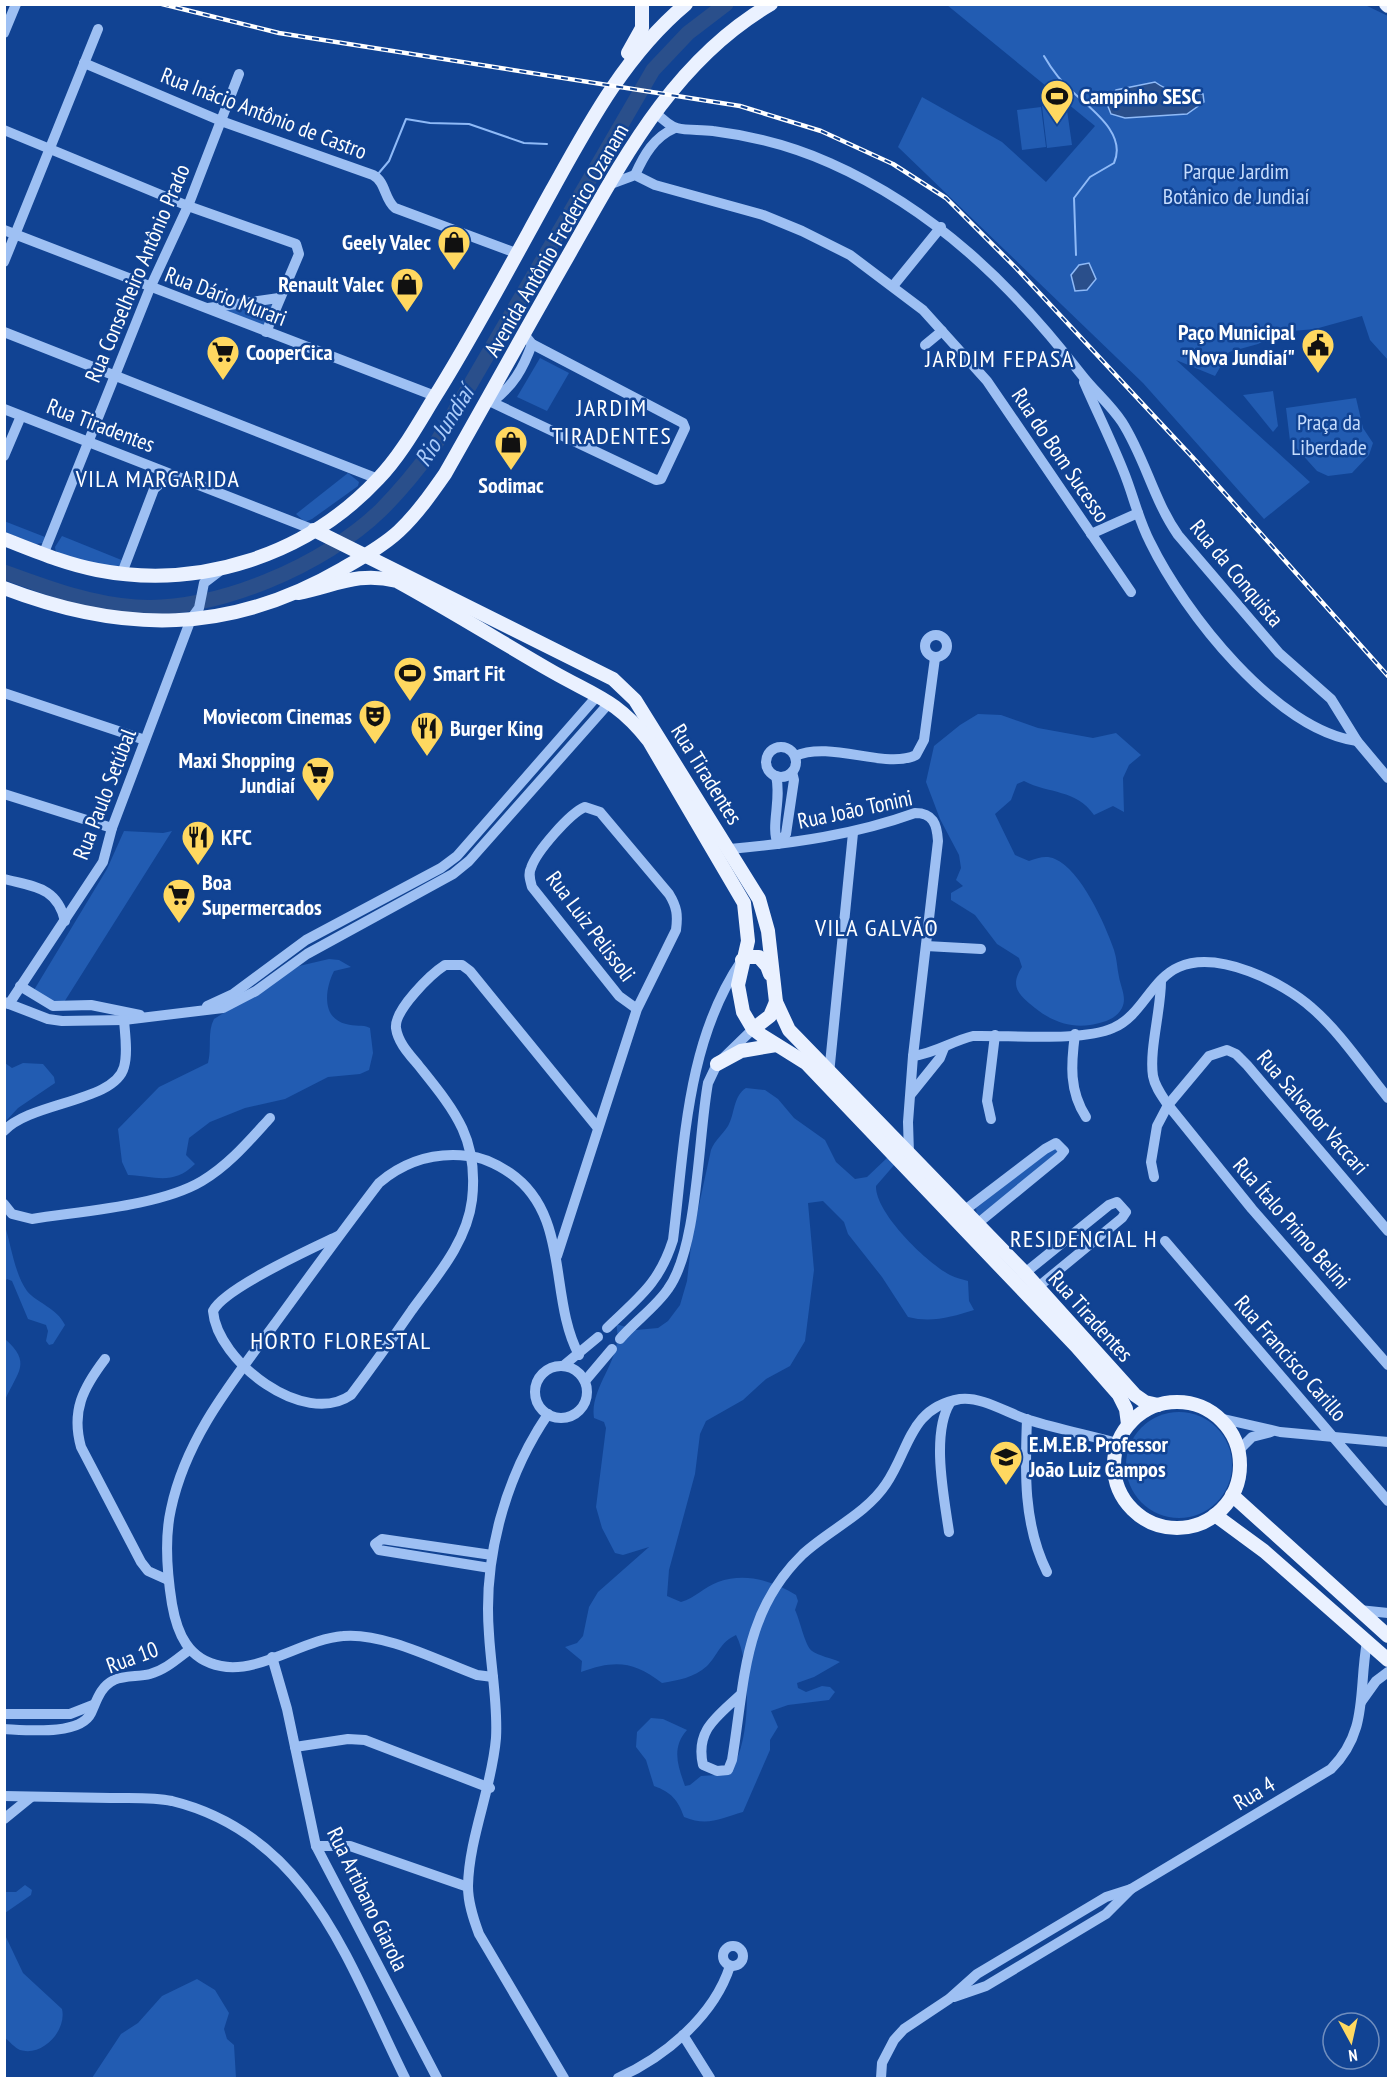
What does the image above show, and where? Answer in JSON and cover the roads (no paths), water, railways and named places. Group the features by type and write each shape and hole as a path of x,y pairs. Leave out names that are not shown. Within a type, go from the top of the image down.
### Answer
{"main road":[{"path":"625,68 627,55 642,28 642,4"},
{"name":"Avenida Antônio Frederico Ozanam","path":"4,539 43,555 96,570 181,575 221,570 262,558 321,532 378,479 400,452 435,396 583,135 625,68 648,41 686,4"},
{"name":"Avenida Antônio Frederico Ozanam","path":"4,588 59,607 96,616 159,622 195,614 212,616 266,605 298,593 398,532 422,506 445,474 528,339 608,185 655,112 676,84 705,54 752,15 771,4"},
{"name":"Rua Tiradentes","path":"321,532 613,679 636,700 755,892 764,913 776,1002 789,1030 829,1074 1025,1273 1134,1395 1145,1402 1158,1405"},
{"name":"Rua Tiradentes","path":"298,593 364,576 397,581 553,672 598,695 612,699 649,741 740,892 749,927 742,960 739,996 743,1012 753,1029 806,1063 1076,1346 1119,1395 1126,1409 1128,1424"},
{"path":"553,672 581,681 588,676 585,665"},
{"path":"613,679 612,699 636,700"},
{"path":"742,960 748,957 759,957 767,966 771,978"},
{"path":"753,1029 770,1016 776,1002"},
{"path":"717,1064 741,1051 776,1045"},
{"path":"1174,1402 1206,1409 1219,1418 1231,1433 1238,1451 1239,1474 1232,1496 1215,1515 1197,1525 1177,1528 1157,1526 1139,1516 1125,1502 1116,1483 1113,1463 1117,1443 1128,1424 1142,1413 1158,1405 1174,1402"},
{"path":"1232,1496 1389,1636"},
{"path":"1215,1515 1264,1551 1389,1660"}],"street":[{"path":"4,33 16,4"},
{"path":"4,262 10,233 49,148 98,29"},
{"name":"Rua Inácio Antônio de Castro","path":"84,63 221,120 373,175 381,181 388,200 395,208 516,253"},
{"name":"Rua Conselheiro Antônio Prado","path":"43,555 150,288 188,206 239,74"},
{"path":"655,112 675,128"},
{"path":"608,185 635,175 653,144 663,133 675,128 713,131 789,148 830,163 876,186 941,227 1034,315 1082,376 1122,467 1149,541 1179,593 1247,675 1277,702 1322,732 1340,739 1357,741"},
{"path":"4,130 188,206 296,244 299,254 266,332"},
{"name":"Rua do Bom Sucesso","path":"635,175 655,185 763,215 802,231 850,255 923,310 987,381 1131,592"},
{"path":"893,286 941,227"},
{"name":"Rua Dário Murari","path":"10,233 435,396"},
{"path":"206,309 279,298"},
{"path":"925,345 942,331"},
{"path":"4,332 378,479"},
{"path":"490,401 656,480 661,479 685,428 683,423 528,339"},
{"name":"Rua da Conquista","path":"1082,376 1107,400 1122,423 1151,478 1165,516 1178,535 1279,653 1331,699 1357,741 1389,778"},
{"name":"Rua Tiradentes","path":"4,410 321,532"},
{"path":"4,456 21,416"},
{"path":"141,463 150,473 154,489"},
{"path":"122,573 154,489 161,483 179,478"},
{"path":"1091,534 1138,513"},
{"name":"Rua Paulo Setúbal","path":"7,1003 103,862 112,828 195,614 204,583 221,570"},
{"path":"795,756 817,751 902,759 916,755 924,740 935,658"},
{"path":"4,693 145,740"},
{"path":"199,1010 233,994 306,940 432,873 457,856 547,756 598,695"},
{"path":"7,1003 48,1019 62,1021 124,1020 223,1008 240,1000 307,954 439,883 469,861 612,699"},
{"path":"778,748 786,748 795,756 796,765 792,772 785,777 776,776 767,768 766,759 770,752 778,748"},
{"path":"776,776 780,798 774,836 778,844 786,834 794,780 792,772"},
{"path":"4,794 112,828"},
{"name":"Rua Luiz Pelissoli","path":"556,1257 637,1009 676,930 676,906 600,812 585,807 577,810 556,834 531,866 529,878 532,887 619,996 637,1009"},
{"name":"Rua João Tonini","path":"730,849 853,833 915,813 923,813 934,820 938,841 910,1095 909,1154"},
{"path":"829,1074 853,833"},
{"path":"439,883 448,874 457,856"},
{"path":"4,879 48,892 62,907 65,921"},
{"path":"340,921 352,925 364,923"},
{"path":"926,946 981,949"},
{"path":"607,1328 654,1284 666,1262 672,1240 692,1093 701,1046 718,999 742,960"},
{"path":"914,1056 944,1048 961,1039 995,1035 1075,1035 1114,1028 1128,1019 1161,981 1176,968 1205,962 1222,963 1293,993 1314,1009 1389,1098"},
{"path":"339,1236 301,1253 217,1304 213,1311 217,1328 243,1366 271,1388 309,1402 336,1403 351,1395 458,1243 472,1203 474,1156 447,1101 403,1047 396,1029 399,1015 410,1000 445,965 462,965 470,971 598,1128"},
{"path":"249,982 254,983 272,974 283,972"},
{"name":"Rua Ítalo Primo Belini","path":"1161,981 1161,1006 1152,1064 1156,1087 1168,1106 1252,1209 1389,1365"},
{"path":"20,986 53,1006 91,1005 146,1017"},
{"path":"62,1021 65,1011 75,1006"},
{"path":"4,1131 24,1116 99,1090 119,1077 124,1067 124,1020"},
{"path":"620,1339 668,1290 681,1264 688,1239 706,1097 717,1064 753,1029"},
{"path":"991,1119 987,1101 995,1035"},
{"path":"1075,1035 1073,1085 1076,1102 1086,1117"},
{"path":"701,1046 705,1056 717,1064"},
{"path":"910,1095 940,1058 944,1048"},
{"name":"Rua Salvador Vaccari","path":"1168,1106 1209,1056 1227,1050 1236,1054 1248,1065 1389,1231"},
{"path":"1154,1177 1151,1162 1157,1125 1168,1106"},
{"path":"4,1204 12,1214 32,1220 180,1192 221,1168 270,1118"},
{"path":"889,1133 900,1129 908,1122"},
{"path":"965,1210 1045,1149 1056,1143 1060,1146 1064,1151 1060,1156 977,1224"},
{"path":"493,1677 477,1674 385,1641 344,1635 321,1640 238,1667 222,1667 206,1662 189,1650 175,1625 168,1580 171,1510 182,1471 210,1415 243,1366 339,1236 379,1183 394,1170 435,1155 474,1156 502,1168 524,1183 543,1211 556,1257 568,1334 579,1355"},
{"path":"1025,1273 1109,1205 1117,1202 1121,1206 1126,1212 1122,1218 1038,1287"},
{"name":"Rua Francisco Carillo","path":"1165,1241 1389,1501"},
{"path":"563,1366 598,1337"},
{"path":"585,1382 612,1349"},
{"path":"105,1359 90,1379 79,1401 76,1430 81,1447 141,1562 148,1571 168,1580"},
{"path":"563,1366 572,1368 585,1382 586,1397 579,1411 564,1418 548,1414 540,1407 535,1396 536,1384 542,1374 552,1368 563,1366"},
{"path":"740,1695 702,1736 703,1765 710,1769 728,1770 732,1760 744,1664 756,1628 781,1580 802,1555 875,1498 887,1483 923,1416 938,1406 968,1399 1027,1419 1117,1443"},
{"path":"949,1532 941,1472 943,1413 950,1403"},
{"path":"548,1414 531,1439 516,1473 492,1555 488,1632 496,1737 489,1788 470,1864 468,1887 471,1912 479,1934 564,2079"},
{"path":"1219,1418 1280,1431 1389,1443"},
{"path":"1027,1419 1025,1464 1028,1504 1033,1535 1047,1572"},
{"path":"1238,1451 1259,1434 1280,1431"},
{"path":"490,1568 379,1550 375,1544 382,1539 492,1555"},
{"path":"1359,1611 1389,1612"},
{"name":"Rua 4","path":"881,2079 882,2063 894,2040 904,2029 948,1999 977,1974 1106,1897 1131,1889 1331,1769 1353,1742 1361,1702 1361,1674 1366,1642"},
{"name":"Rua 10","path":"72,1727 91,1714 93,1705 104,1687 115,1680 151,1674 166,1668 189,1650"},
{"name":"Rua Artibano Giarola","path":"272,1657 295,1746 316,1846 437,2079"},
{"name":"Rua 4","path":"1361,1702 1376,1681 1389,1672"},
{"name":"Rua 10","path":"4,1714 70,1714 93,1705"},
{"path":"4,1729 45,1730 72,1727 70,1714"},
{"path":"295,1746 348,1739 365,1740 489,1788"},
{"path":"4,1796 171,1801 202,1811 235,1827 274,1853 317,1904 405,2079"},
{"path":"4,1819 31,1797"},
{"path":"316,1846 350,1846 374,1852 468,1887"},
{"name":"Rua 4","path":"948,1999 986,1986 1058,1943 1114,1908 1131,1889"},
{"path":"1078,1913 1085,1926"},
{"path":"1050,1930 1058,1943"},
{"path":"618,2079 657,2055 683,2035 714,1998 725,1981 730,1966"},
{"path":"683,2035 710,2079"}],"waterway":[{"name":"Rio Jundiaí","path":"4,572 102,603 136,607 167,607 200,602 268,581 331,549 358,530 395,495 434,447 653,70 688,33 726,4"},
{"path":"1044,56 1061,81 1106,124 1116,142 1117,152 1114,163 1090,177 1074,198 1076,255"},
{"path":"378,174 389,161 406,119 430,123 469,124 524,143 547,144"}],"railway":[{"path":"162,4 279,33 740,106 821,131 893,164 946,198 1016,268 1196,461 1388,676"}],"place":[{"name":"Campinho SESC","path":"1057,125"},
{"name":"Geely Valec","path":"454,271"},
{"name":"Renault Valec","path":"407,313"},
{"name":"Paço Municipal \"Nova Jundiaí\"","path":"1318,374"},
{"name":"CooperCica","path":"223,381"},
{"name":"Sodimac","path":"511,471"},
{"name":"Smart Fit","path":"410,702"},
{"name":"Moviecom Cinemas","path":"375,745"},
{"name":"Burger King","path":"427,757"},
{"name":"Maxi Shopping Jundiaí","path":"318,802"},
{"name":"KFC","path":"198,866"},
{"name":"Boa Supermercados","path":"179,924"},
{"name":"E.M.E.B. Professor João Luiz Campos","path":"1006,1486"}],"district":[{"name":"JARDIM FEPASA","path":"1000,358"},
{"name":"JARDIM TIRADENTES","path":"612,421"},
{"name":"VILA MARGARIDA","path":"158,478"},
{"name":"VILA GALVÃO","path":"877,927"},
{"name":"RESIDENCIAL H","path":"1084,1238"},
{"name":"HORTO FLORESTAL","path":"341,1340"}],"park label":[{"name":"Parque Jardim Botânico de Jundiaí","path":"1236,184"},
{"name":"Praça da Liberdade","path":"1329,434"}]}
